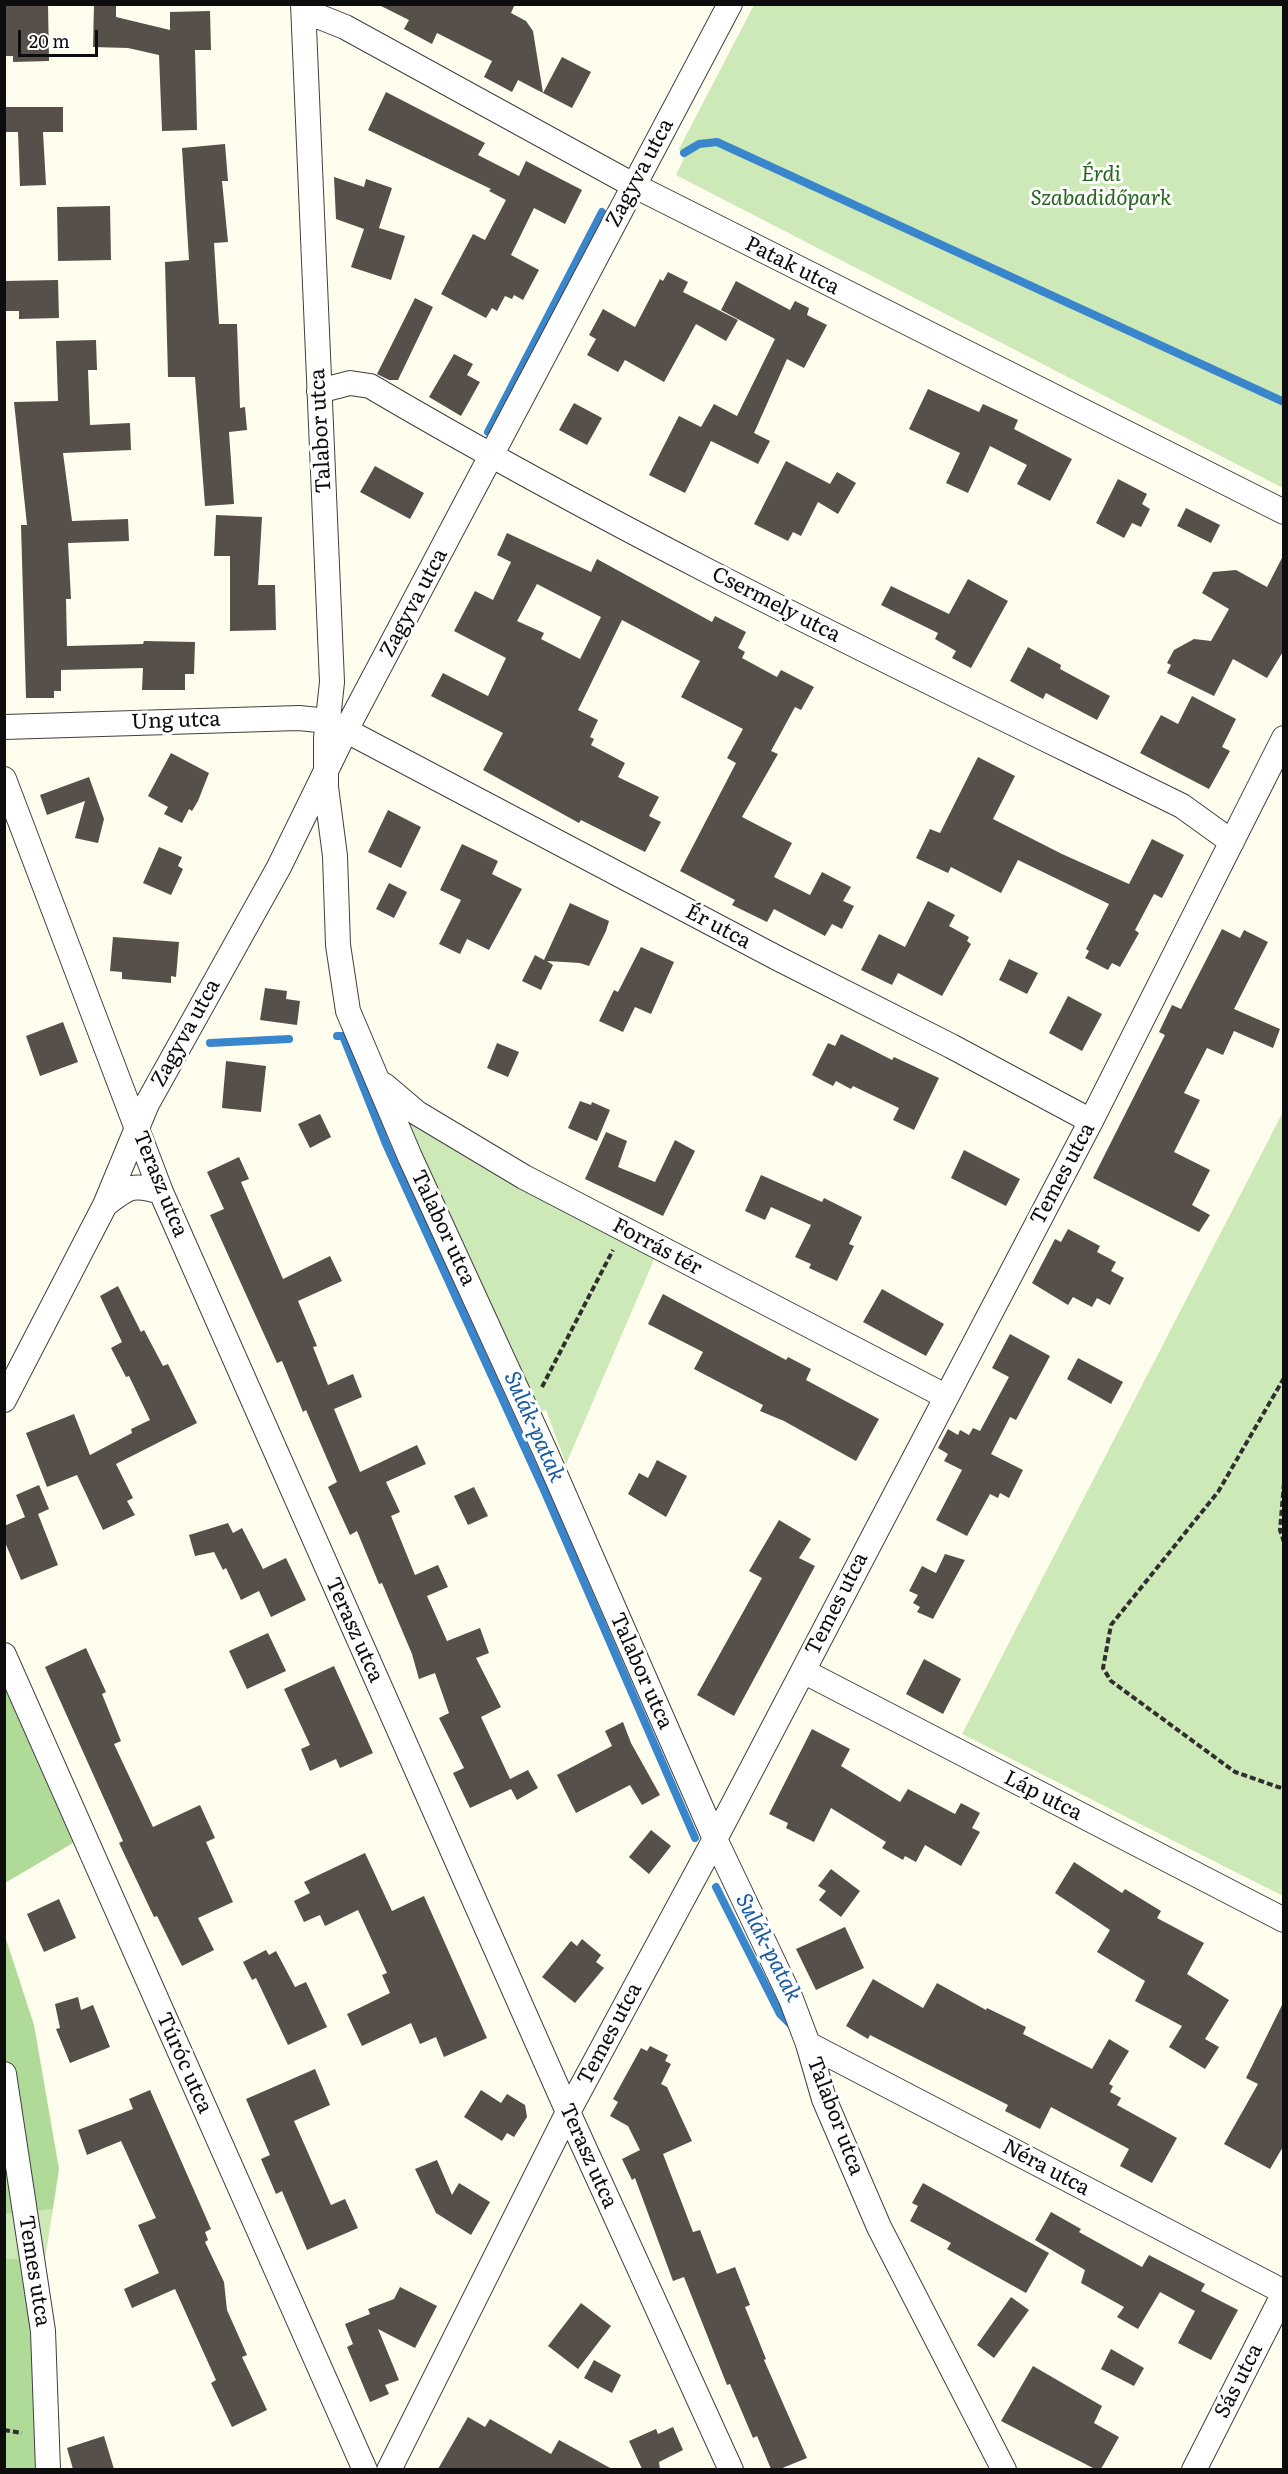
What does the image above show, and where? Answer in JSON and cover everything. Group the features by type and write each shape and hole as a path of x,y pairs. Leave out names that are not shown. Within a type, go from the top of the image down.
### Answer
{"street":[{"name":"Zagyva utca","path":"4,1400 105,1205 159,1080 294,839 326,772 337,725 491,457 730,4"},
{"name":"Patak utca","path":"303,10 345,27 633,185 1284,512"},
{"name":"Talabor utca","path":"303,10 332,682 337,725"},
{"name":"Csermely utca","path":"319,391 350,383 370,386 491,457 836,636 1182,806 1232,842"},
{"name":"Ung utca","path":"4,727 299,718 337,725"},
{"name":"Ér utca","path":"337,725 1091,1121"},
{"name":"Temes utca","path":"389,2469 568,2112 715,1839 1091,1121 1284,738"},
{"name":"Talabor utca","path":"326,772 328,818 335,856 338,945 348,1011 380,1080 410,1157 528,1414 715,1839 791,1999 808,2044 824,2099 879,2227 1004,2469"},
{"name":"Terasz utca","path":"4,779 161,1192 568,2112 731,2469"},
{"path":"294,839 306,834 316,834 335,856"},
{"name":"Forrás tér","path":"380,1080 417,1113 524,1177 945,1396"},
{"name":"Zagyva utca","path":"105,1205 126,1188 141,1186 161,1192"},
{"name":"Túróc utca","path":"4,1655 366,2469"},
{"name":"Láp utca","path":"803,1671 1284,1920"},
{"name":"Néra utca","path":"808,2044 1284,2293"},
{"name":"Temes utca","path":"4,2074 43,2331 48,2469"},
{"name":"Sás utca","path":"1194,2469 1284,2293"}],"path":[{"path":"528,1414 624,1230"},
{"path":"1284,1378 1218,1492 1111,1625 1102,1668 1111,1681 1235,1772 1284,1790"},
{"path":"1284,1483 1280,1530 1284,1542"}],"green space":[{"name":"Érdi Szabadidőpark","path":"754,5 1283,5 1283,488 676,175 684,158 679,149"},
{"path":"399,1109 656,1255 566,1464 546,1410 516,1417"},
{"path":"1283,1112 1283,1896 962,1734"},
{"path":"4,1674 73,1843 5,1883 4,1883"},
{"path":"4,1933 34,2025 59,2169 53,2209 5,2214"},
{"path":"53,2209 45,2259 5,2259 5,2214"},
{"path":"4,2259 45,2259 56,2337 58,2469 5,2469"}],"building":[{"path":"4,4 48,4 49,61 13,62 13,56 5,56"},
{"path":"94,4 116,4 116,17 170,30 170,12 210,11 211,50 195,50 197,130 162,131 159,55 128,48 93,47"},
{"path":"377,4 515,4 511,13 526,21 533,31 543,93 518,80 512,92 484,77 492,61 437,33 432,44 404,29 409,20"},
{"path":"562,57 591,72 572,108 543,93"},
{"path":"386,92 485,143 478,155 519,176 526,161 582,190 565,224 534,208 511,255 539,270 523,300 514,295 512,299 505,296 497,311 492,308 486,318 441,294 473,234 485,240 506,200 489,191 491,189 368,130"},
{"path":"4,107 63,107 63,132 43,132 46,185 20,186 18,132 4,132"},
{"path":"225,144 228,181 222,181 228,242 214,243 219,324 237,324 240,408 245,407 247,430 229,432 234,504 205,506 195,377 168,377 165,262 189,260 182,148"},
{"path":"334,177 364,187 366,179 392,188 379,228 405,236 391,280 351,267 364,229 336,219"},
{"path":"110,206 111,260 58,261 57,207"},
{"path":"668,272 688,282 683,292 738,320 726,341 696,324 664,382 625,360 618,372 587,355 596,339 589,335 603,309 635,327 660,279 663,281"},
{"path":"58,280 59,318 19,319 19,311 4,311 4,281"},
{"path":"736,281 790,310 795,301 809,308 807,315 827,325 804,368 787,359 754,433 770,441 758,464 711,441 685,493 649,475 679,416 701,427 714,404 737,416 775,339 721,310"},
{"path":"415,298 433,307 398,380 389,380 377,374"},
{"path":"96,340 97,370 88,370 90,425 130,423 131,450 63,453 72,521 128,519 129,541 68,543 71,599 66,599 67,646 143,644 144,641 195,642 194,674 185,674 185,690 142,690 143,668 61,670 61,691 54,691 54,698 26,698 21,525 27,525 14,402 58,401 56,341"},
{"path":"454,354 473,364 467,375 480,382 461,416 429,397"},
{"path":"928,389 979,412 983,404 1018,420 1014,429 1072,459 1050,501 1017,484 1027,465 990,446 968,493 946,483 960,453 909,429"},
{"path":"574,403 602,418 587,445 559,430"},
{"path":"786,461 830,484 837,472 856,483 838,514 818,502 801,536 793,532 788,541 754,524"},
{"path":"375,466 424,493 410,519 360,492"},
{"path":"1118,479 1147,494 1142,504 1150,509 1141,527 1132,523 1124,538 1096,523"},
{"path":"1186,508 1220,525 1211,543 1177,526"},
{"path":"216,515 262,517 258,585 275,585 276,630 230,631 230,556 214,556"},
{"path":"507,533 591,572 597,559 712,622 715,616 746,632 738,648 745,652 742,658 777,677 781,670 814,687 801,710 795,707 771,751 778,754 742,817 792,843 774,877 810,895 822,872 851,887 843,901 854,906 842,929 832,924 825,936 774,909 767,922 732,905 735,900 680,871 736,763 727,758 743,729 681,697 700,661 622,620 578,710 598,720 590,737 594,739 591,745 625,763 618,777 659,797 649,816 661,822 645,852 581,820 579,823 483,770 503,733 431,696 443,673 488,696 506,658 454,631 475,591 493,600 511,562 497,555","holes":["537,584 601,617 580,659 541,639 544,633 517,621"]},
{"path":"1284,554 1284,650 1267,678 1233,659 1214,696 1167,673 1171,665 1167,663 1174,650 1194,639 1211,641 1229,609 1202,593 1213,572 1236,570 1267,587"},
{"path":"968,579 1008,601 971,668 952,658 956,651 935,639 938,633 881,605 891,586 949,614"},
{"path":"1028,647 1061,665 1060,669 1110,696 1097,720 1046,693 1043,699 1010,681"},
{"path":"1192,696 1236,719 1222,747 1230,751 1209,789 1140,753 1161,715 1178,724"},
{"path":"171,753 209,773 198,801 192,811 189,809 182,823 164,814 168,807 148,796"},
{"path":"978,757 1015,776 993,819 1062,854 1129,884 1152,839 1184,855 1162,898 1154,894 1135,930 1139,933 1120,967 1112,963 1108,970 1085,958 1089,951 1086,949 1109,904 1018,860 1001,893 951,867 948,873 916,858 930,829 940,833"},
{"path":"89,777 104,819 98,843 75,838 85,801 47,815 40,795"},
{"path":"388,810 421,827 401,868 368,852"},
{"path":"462,844 498,861 492,874 522,889 489,950 467,939 460,954 439,944 461,900 440,890"},
{"path":"159,847 182,857 178,866 183,869 171,895 143,883"},
{"path":"389,883 407,892 394,918 376,909"},
{"path":"928,901 955,915 949,926 969,937 967,941 971,944 942,996 898,973 892,985 861,970 879,934 905,947"},
{"path":"570,903 609,921 606,931 589,966 580,963 547,961 553,965 541,990 522,981 535,955 544,960"},
{"path":"1222,929 1240,938 1244,930 1268,942 1234,1009 1280,1029 1273,1048 1234,1031 1223,1055 1207,1048 1184,1093 1200,1100 1174,1152 1210,1170 1192,1205 1210,1215 1199,1232 1093,1178 1165,1035 1159,1032 1172,1005 1181,1009"},
{"path":"113,937 179,942 176,977 171,976 171,983 122,979 122,972 110,971"},
{"path":"641,947 674,962 651,1014 635,1007 623,1032 599,1021 614,990 618,992"},
{"path":"1009,959 1038,973 1027,994 999,980"},
{"path":"265,988 287,991 286,999 300,1001 297,1025 260,1020"},
{"path":"1068,996 1102,1014 1082,1051 1049,1033"},
{"path":"63,1022 78,1062 40,1076 26,1036"},
{"path":"841,1034 892,1060 894,1057 939,1078 914,1130 893,1120 899,1108 853,1086 851,1089 836,1081 833,1086 812,1075 828,1043 835,1046"},
{"path":"497,1043 519,1052 508,1077 487,1068"},
{"path":"226,1061 266,1066 261,1112 222,1108"},
{"path":"580,1101 591,1105 592,1102 610,1110 597,1141 568,1128"},
{"path":"320,1114 331,1137 310,1148 298,1124"},
{"path":"606,1132 627,1141 618,1167 655,1182 675,1140 695,1151 663,1216 585,1179"},
{"path":"964,1150 1020,1179 1006,1206 951,1178"},
{"path":"239,1157 249,1179 241,1182 283,1279 330,1256 342,1281 298,1301 317,1346 313,1347 328,1385 353,1374 362,1397 334,1409 360,1472 417,1445 426,1464 386,1482 400,1512 391,1516 415,1575 438,1565 448,1587 427,1596 447,1641 480,1628 489,1653 476,1658 501,1707 481,1717 510,1779 528,1770 538,1788 517,1800 511,1789 470,1808 453,1773 464,1768 439,1718 449,1713 435,1673 419,1679 412,1654 382,1583 379,1584 357,1531 350,1535 328,1487 337,1482 306,1410 303,1412 282,1361 277,1363 210,1215 224,1209 207,1172"},
{"path":"761,1175 822,1202 824,1198 862,1217 849,1244 854,1246 837,1281 809,1268 811,1264 795,1257 811,1225 771,1207 765,1220 745,1211"},
{"path":"1068,1229 1100,1246 1097,1252 1116,1262 1111,1271 1124,1278 1110,1305 1097,1298 1092,1307 1073,1297 1068,1305 1032,1283 1055,1239 1061,1242"},
{"path":"118,1286 141,1332 144,1330 163,1366 168,1364 197,1423 116,1464 133,1498 127,1501 135,1515 103,1530 77,1475 47,1487 26,1433 74,1414 90,1455 132,1433 131,1429 150,1420 129,1376 126,1377 111,1348 122,1342 100,1296"},
{"path":"882,1289 944,1324 926,1356 863,1322"},
{"path":"663,1294 786,1360 788,1357 811,1369 806,1380 879,1419 856,1461 784,1421 760,1411 763,1405 694,1369 703,1352 648,1324"},
{"path":"1010,1334 1050,1356 1016,1420 1010,1417 991,1454 1023,1470 1009,1498 1000,1493 998,1498 990,1494 967,1536 936,1520 962,1470 944,1461 948,1454 938,1448 948,1429 958,1435 960,1430 969,1435 973,1428 980,1431 1009,1377 992,1368"},
{"path":"1078,1358 1123,1382 1111,1404 1067,1379"},
{"path":"657,1460 687,1476 666,1517 628,1494 639,1473 648,1478"},
{"path":"39,1485 49,1509 38,1514 58,1565 21,1580 4,1540 4,1526 25,1517 16,1495"},
{"path":"474,1487 488,1516 468,1525 454,1496"},
{"path":"779,1520 811,1539 799,1558 815,1566 734,1716 697,1695 762,1578 749,1571"},
{"path":"228,1523 233,1533 242,1528 263,1569 286,1558 306,1600 271,1617 259,1591 241,1600 226,1568 223,1570 214,1552 195,1556 189,1535"},
{"path":"945,1554 965,1560 933,1619 917,1612 920,1607 913,1603 918,1595 909,1591 922,1566 936,1573"},
{"path":"268,1633 286,1671 247,1689 229,1651"},
{"path":"86,1648 106,1692 102,1694 121,1741 114,1744 153,1827 200,1805 215,1838 206,1842 233,1902 198,1918 214,1950 182,1966 157,1916 154,1917 119,1843 123,1841 45,1667"},
{"path":"924,1659 961,1679 943,1714 906,1694"},
{"path":"334,1666 373,1753 340,1768 336,1759 310,1771 301,1749 310,1745 284,1689"},
{"path":"623,1722 631,1743 660,1795 642,1805 630,1785 576,1813 557,1775 612,1746 605,1731"},
{"path":"812,1729 850,1749 841,1766 900,1802 908,1789 955,1814 961,1803 980,1813 972,1828 980,1832 961,1866 925,1845 916,1862 905,1856 903,1860 882,1848 886,1842 831,1808 814,1842 786,1828 788,1823 769,1814"},
{"path":"651,1830 671,1846 649,1874 629,1857"},
{"path":"365,1853 392,1911 424,1896 487,2038 444,2057 436,2037 420,2044 411,2023 362,2046 347,2014 390,1993 382,1975 387,1973 358,1910 325,1926 320,1915 304,1922 294,1901 310,1893 304,1882"},
{"path":"1074,1862 1122,1893 1125,1889 1161,1911 1157,1918 1204,1943 1187,1974 1229,2000 1205,2039 1219,2047 1205,2069 1169,2047 1182,2026 1135,2001 1145,1981 1097,1952 1110,1930 1055,1893"},
{"path":"831,1869 860,1891 841,1917 819,1900 826,1891 818,1886"},
{"path":"59,1899 76,1938 44,1952 27,1914"},
{"path":"845,1927 864,1968 816,1990 796,1949"},
{"path":"582,1939 601,1955 596,1962 604,1968 575,2003 542,1977 571,1941 577,1946"},
{"path":"266,1950 269,1955 276,1951 295,1987 306,1982 327,2027 288,2045 256,1978 252,1980 243,1962"},
{"path":"873,1979 923,2008 937,1983 986,2010 987,2008 1026,2027 1023,2034 1092,2069 1109,2039 1129,2051 1109,2084 1113,2086 1110,2092 1121,2098 1117,2105 1177,2138 1152,2183 1120,2166 1129,2149 1051,2107 1040,2129 1005,2111 1008,2105 870,2035 868,2039 846,2026"},
{"path":"78,1997 81,2010 93,2005 110,2047 70,2063 56,2029 60,2028 55,2004"},
{"path":"1284,2001 1284,2145 1270,2169 1224,2144 1258,2084 1246,2078"},
{"path":"650,2046 668,2055 665,2061 671,2064 661,2084 667,2087 692,2141 663,2154 693,2232 700,2230 717,2274 735,2267 750,2305 745,2307 766,2359 764,2360 807,2458 780,2469 771,2469 757,2436 753,2438 730,2384 727,2385 684,2277 673,2281 635,2178 632,2180 622,2159 640,2150 628,2126 610,2116 618,2102 613,2099 641,2048 647,2051"},
{"path":"315,2069 330,2105 294,2121 331,2205 345,2199 358,2228 307,2250 282,2191 276,2194 261,2159 270,2155 246,2099"},
{"path":"150,2090 211,2229 205,2232 208,2240 205,2242 224,2282 227,2310 247,2355 242,2357 267,2410 232,2427 211,2383 216,2380 175,2289 132,2308 124,2289 159,2273 138,2225 156,2218 121,2141 87,2155 78,2130 133,2109 129,2099"},
{"path":"481,2090 501,2103 507,2094 525,2105 527,2117 514,2137 507,2133 502,2141 464,2117"},
{"path":"437,2160 452,2195 459,2183 490,2202 471,2235 436,2213 415,2169"},
{"path":"923,2183 1049,2253 1026,2293 947,2249 951,2243 910,2221 918,2206 912,2203"},
{"path":"1051,2212 1081,2229 1079,2232 1142,2267 1149,2255 1205,2284 1201,2291 1238,2310 1211,2360 1178,2343 1195,2311 1160,2292 1138,2329 1117,2317 1124,2307 1081,2283 1085,2270 1035,2240"},
{"path":"400,2287 437,2306 415,2348 378,2329 399,2380 385,2385 389,2394 370,2402 347,2347 353,2344 345,2324 370,2314 368,2309 394,2299"},
{"path":"1011,2297 1029,2310 994,2358 977,2345"},
{"path":"581,2303 611,2326 578,2369 548,2346"},
{"path":"1111,2349 1144,2368 1134,2386 1101,2369"},
{"path":"594,2360 621,2375 612,2393 584,2378"},
{"path":"1033,2366 1102,2406 1094,2423 1119,2437 1101,2469 1095,2469 1001,2421"},
{"path":"468,2417 485,2427 490,2419 551,2454 559,2440 612,2469 438,2469"},
{"path":"673,2427 683,2450 659,2462 660,2469 642,2469 629,2441 656,2429 658,2434"},
{"path":"104,2436 114,2469 73,2469 67,2448"}],"waterway":[{"path":"684,153 699,144 717,142 1284,402"},
{"path":"488,432 602,212"},
{"name":"Sulák-patak","path":"337,1036 343,1036 386,1144 544,1490 695,1838"},
{"name":"Sulák-patak","path":"210,1043 289,1039"},
{"name":"Sulák-patak","path":"716,1887 780,2014 791,2025"}]}
